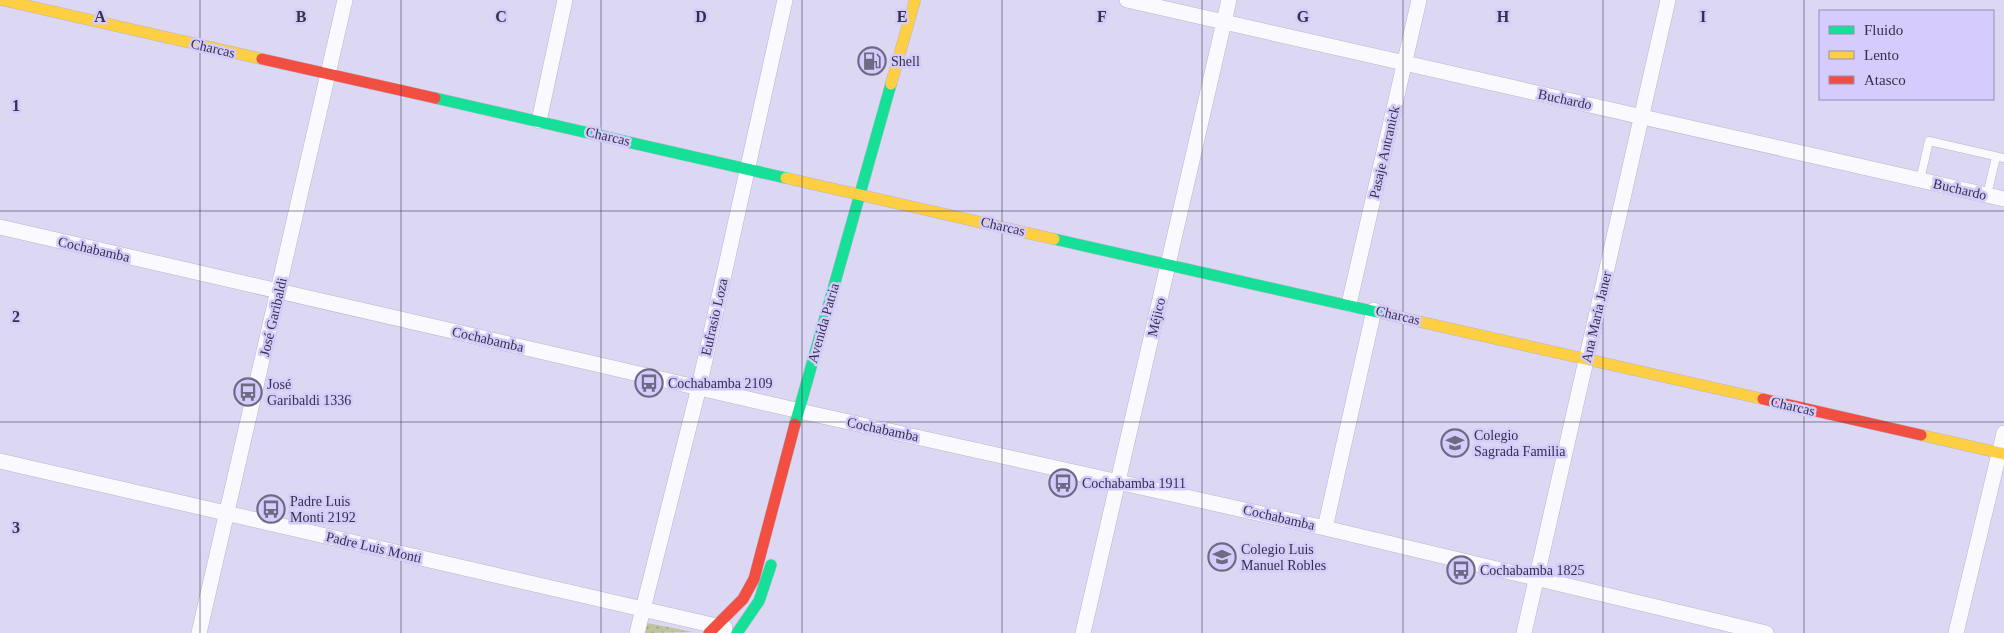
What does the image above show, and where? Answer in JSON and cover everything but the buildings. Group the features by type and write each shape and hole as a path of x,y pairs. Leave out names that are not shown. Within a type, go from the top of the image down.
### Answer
{"street":[{"name":"Charcas","path":"2,0 57,6 329,74 2002,453"},
{"name":"José Garibaldi","path":"199,633 345,0"},
{"path":"539,121 566,0"},
{"name":"Eufrasio Loza","path":"637,633 698,386 785,0"},
{"name":"Avenida Patria","path":"713,629 743,599 754,579 810,413 860,193 915,0"},
{"name":"Buchardo","path":"1127,0 1404,65 1642,116 2004,199"},
{"name":"Méjico","path":"1083,633 1228,0"},
{"name":"Pasaje Antranick","path":"1349,304 1419,0"},
{"name":"Ana María Janer","path":"1524,633 1668,0"},
{"name":"Cochabamba","path":"0,227 810,413 1325,528 1766,633"},
{"path":"1325,528 1374,310"},
{"path":"1956,633 2002,453 2004,434"},
{"name":"Padre Luis Monti","path":"0,461 643,608 713,629 741,632"},
{"path":"741,632 762,595 775,553"}],"lane":[{"path":"1920,180 1930,141 2000,158 1987,195"}],"green space":[{"path":"647,623 693,632 645,633"}],"traffic: fast":[{"path":"795,424 891,84"},
{"path":"435,98 786,178"},
{"path":"1054,239 1390,315"},
{"path":"737,633 759,601 771,565"}],"traffic: slow":[{"path":"2,0 262,59"},
{"path":"891,84 915,0"},
{"path":"786,178 1054,239"},
{"path":"1390,315 1763,399"},
{"path":"1921,435 2004,454"}],"traffic: jam":[{"path":"262,59 435,98"},
{"path":"1763,399 1921,435"},
{"path":"709,633 743,599 754,579 795,424"}],"place":[{"name":"Shell","path":"872,61"},
{"name":"Cochabamba 2109","path":"649,383"},
{"name":"José Garibaldi 1336","path":"248,392"},
{"name":"Colegio Sagrada Familia","path":"1455,443"},
{"name":"Cochabamba 1911","path":"1063,483"},
{"name":"Padre Luis Monti 2192","path":"271,509"},
{"name":"Colegio Luis Manuel Robles","path":"1222,557"},
{"name":"Cochabamba 1825","path":"1461,570"}]}
